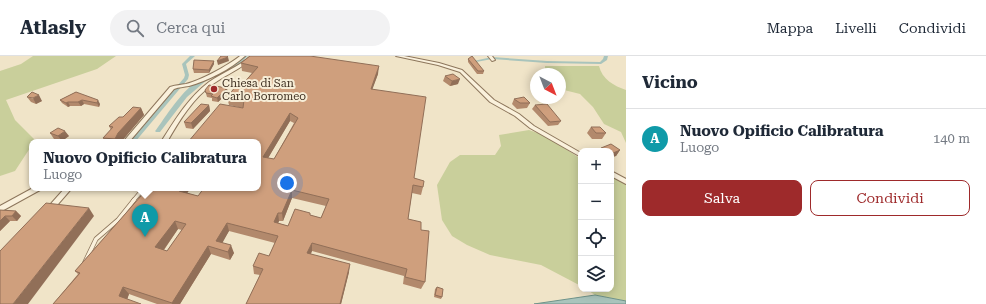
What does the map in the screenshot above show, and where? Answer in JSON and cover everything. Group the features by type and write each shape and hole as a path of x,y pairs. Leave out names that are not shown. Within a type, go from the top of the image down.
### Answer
{"street":[{"path":"129,139 172,88 184,86 209,76 243,56"},
{"path":"166,139 174,124 190,102 207,87 247,62 253,56"},
{"path":"398,56 439,64 461,71 492,101 517,115 532,127 578,154"},
{"path":"614,175 626,182"},
{"path":"0,209 33,191"},
{"path":"45,214 66,191"}],"lane":[{"path":"83,265 96,239 118,220 142,191"}],"green space":[{"path":"33,56 116,56 97,69 6,100 15,120 34,139 29,139 29,150 15,171 0,176 0,71 21,64"},
{"path":"545,66 599,66 603,75 609,81 626,90 626,143 621,132 604,124 593,107 580,94 566,90 566,68 545,68"},
{"path":"529,130 546,136 578,157 578,284 541,265 490,255 467,245 452,236 442,220 437,185 450,162 460,155 495,155 501,146 499,135"},
{"path":"614,177 626,181 626,301 595,295 590,292 614,292"}],"water":[{"path":"595,295 626,301 626,304 534,304"}],"building":[{"path":"221,56 227,56 228,57 217,61"},
{"path":"250,56 310,56 379,66 371,89 426,97 414,178 424,181 423,187 413,185 408,219 421,222 421,230 429,231 425,282 405,277 407,269 312,243 307,253 350,264 340,304 246,304 263,269 253,266 259,253 269,256 278,236 227,223 216,241 231,245 228,252 208,246 172,303 123,287 119,296 141,304 53,304 80,273 75,271 145,191 179,191 198,196 202,191 261,191 261,139 191,139 220,104 243,108 244,100 227,97 237,85 241,86 258,67 241,63","holes":["290,113 298,118 274,159 263,157","292,190 329,199 321,218 295,209 288,226 274,222 278,213 282,213","175,221 186,224 167,251 155,247"]},
{"path":"472,56 484,71 478,71 468,59"},
{"path":"194,60 214,61 209,70 193,69"},
{"path":"453,74 460,79 452,81 445,76"},
{"path":"209,85 227,88 217,98 211,96 213,94 206,93 205,90"},
{"path":"32,92 39,95 33,98 27,97"},
{"path":"76,92 98,100 97,103 82,100 78,102 66,103 60,100"},
{"path":"524,97 530,103 520,103 514,99"},
{"path":"201,104 209,105 191,123 184,122"},
{"path":"547,104 561,121 550,122 535,105"},
{"path":"133,107 141,108 118,133 115,139 103,138 113,127 109,126 119,117 123,117"},
{"path":"591,127 600,127 606,133 596,133"},
{"path":"58,128 65,131 58,136 50,133"},
{"path":"611,144 620,150 614,153 614,148 601,148"},
{"path":"46,203 89,208 13,304 0,304 0,251"},
{"path":"0,210 16,211 12,216 5,216 0,221"},
{"path":"437,287 443,289 442,297 435,295"}],"waterway":[{"path":"135,139 186,78 187,75 184,64 193,56"},
{"path":"226,69 246,56"},
{"path":"471,62 492,58 547,62 601,63 605,60 606,56"},
{"path":"158,131 185,95 206,78"}],"place":[{"name":"Chiesa di San Carlo Borromeo","path":"214,89"},
{"name":"Nuovo Opificio Calibratura","path":"145,237"}]}
